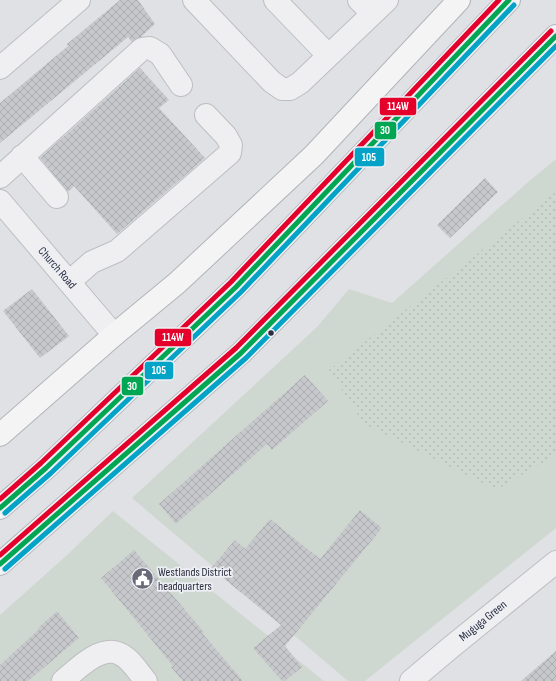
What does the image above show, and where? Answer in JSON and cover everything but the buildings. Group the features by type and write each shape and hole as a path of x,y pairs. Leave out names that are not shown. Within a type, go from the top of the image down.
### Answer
{"highway":[{"path":"0,435 114,335 177,283 314,155 459,0"},
{"path":"0,508 46,468 236,287 509,0"},
{"path":"0,564 240,353 556,36"}],"street":[{"path":"0,68 79,0"},
{"path":"276,0 328,55"},
{"path":"199,2 272,82 282,89 290,89 300,82 328,55 373,4"},
{"path":"0,177 142,49 150,48 160,54 181,85"},
{"path":"69,282 92,262 117,251 230,153 232,145 226,136 206,115"},
{"path":"22,156 57,197"},
{"name":"Church Road","path":"0,201 114,335"},
{"name":"Muguga Green","path":"411,681 556,562"},
{"path":"63,681 82,664 96,655 109,652 119,653 129,660 146,681"}],"shaded area":[{"path":"556,159 556,528 365,681 348,681 132,498 317,327 349,289 392,303"},
{"path":"556,192 556,455 496,490 364,424 329,370"},
{"path":"113,511 324,681 0,681 0,615 67,555"}],"transit line":[{"name":"114W","path":"0,499 41,463 231,282 499,0"},
{"name":"30","path":"0,508 46,468 236,287 509,0"},
{"name":"105","path":"5,513 51,473 241,292 514,5"},
{"name":"114W","path":"0,555 236,348 551,31"},
{"name":"30","path":"0,564 241,353 556,36"},
{"name":"105","path":"5,569 246,358 556,46"}],"place":[{"name":"Westlands District headquarters","path":"143,579"}]}
